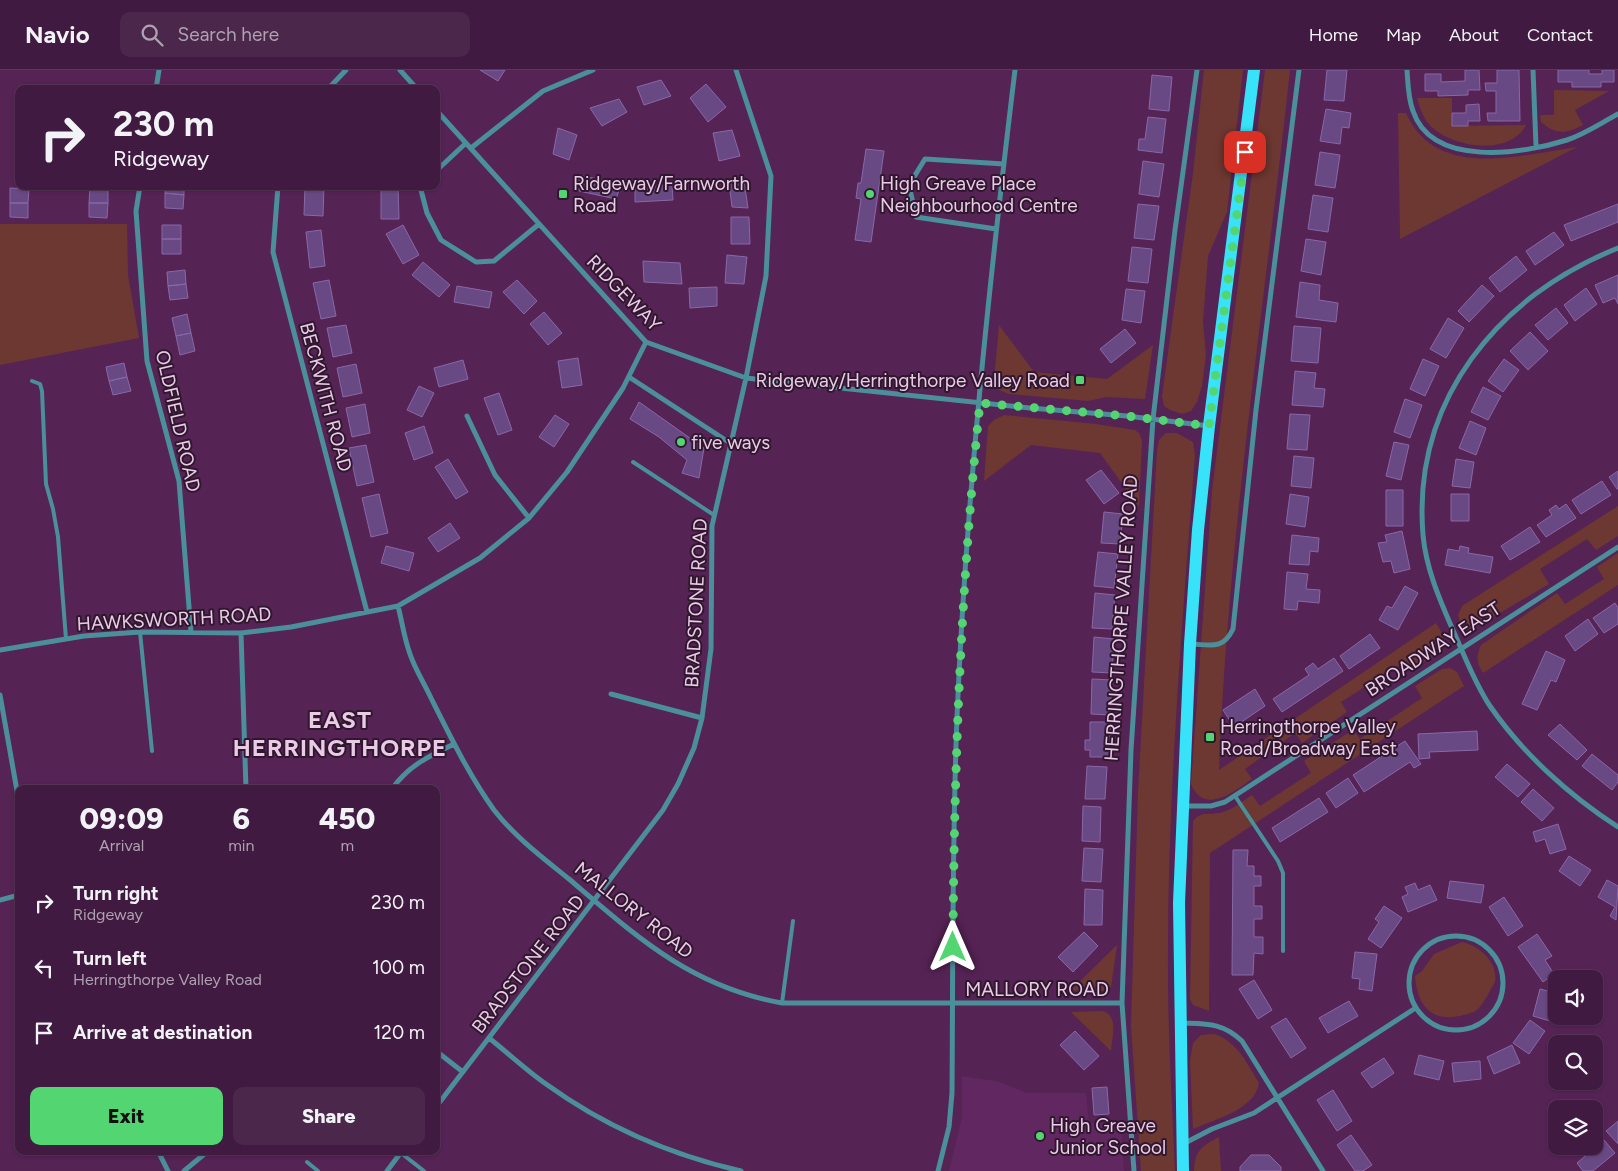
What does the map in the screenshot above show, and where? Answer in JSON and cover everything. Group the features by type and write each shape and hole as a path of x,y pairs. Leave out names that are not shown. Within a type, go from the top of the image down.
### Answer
{"main road":[{"path":"1184,1171 1179,903 1190,644 1198,530 1209,426 1254,70"}],"street":[{"path":"157,85 159,70"},
{"path":"332,85 346,70"},
{"path":"400,70 413,85"},
{"path":"471,148 543,91 593,70"},
{"name":"BRADSTONE ROAD","path":"440,1102 595,902 667,804 694,748 702,718 711,649 712,526 746,378 766,276 771,176 736,70"},
{"path":"938,1171 949,1127 952,1093 954,814 957,714 972,485 996,229 1015,70"},
{"name":"HERRINGTHORPE VALLEY ROAD","path":"1134,1171 1122,1003 1131,750 1153,419 1175,230 1197,70"},
{"path":"1190,644 1216,645 1224,642 1233,629 1256,410 1299,70"},
{"path":"1407,70 1408,93 1413,113 1424,130 1441,143 1463,151 1483,153 1536,146 1568,139 1618,114"},
{"path":"1533,70 1536,146"},
{"name":"RIDGEWAY","path":"440,114 646,342 746,378 1209,426"},
{"path":"440,167 466,143"},
{"path":"996,229 916,217 909,185 925,160 1004,164"},
{"name":"OLDFIELD ROAD","path":"139,190 136,211 147,361 179,481 190,632"},
{"name":"BECKWITH ROAD","path":"278,190 273,252 367,612"},
{"path":"421,190 427,213 441,240 476,262 494,261 539,224"},
{"path":"1618,248 1588,260 1566,272 1521,304 1475,352 1456,380 1443,409 1428,465 1423,534 1427,561 1434,584 1461,649 1490,705 1510,732 1583,803 1618,827"},
{"name":"HAWKSWORTH ROAD","path":"0,650 66,639 140,632 241,634 291,627 398,606 480,558 529,518 567,472 629,377 646,342"},
{"path":"629,377 730,443"},
{"path":"467,416 495,476 529,518"},
{"name":"BROADWAY EAST","path":"1182,806 1218,805 1235,796 1618,547"},
{"name":"MALLORY ROAD","path":"398,606 410,654 454,744 473,778 506,823 517,836 595,902 670,962 688,972 756,999 782,1003 1122,1003"},
{"path":"241,634 246,785"},
{"path":"611,694 702,718"},
{"path":"0,695 16,785"},
{"path":"395,785 407,770 421,760 454,744"},
{"path":"0,900 15,896"},
{"path":"1449,936 1462,936 1475,940 1495,956 1501,968 1502,993 1498,1004 1481,1023 1470,1028 1445,1029 1433,1025 1414,1008 1408,982 1410,969 1416,957 1430,943 1449,936"},
{"path":"1183,1145 1212,1129 1254,1112 1414,1008"},
{"path":"1180,1023 1208,1024 1231,1030 1242,1041 1323,1171"},
{"path":"489,1038 545,1084 580,1106 658,1146 720,1169 741,1171"},
{"path":"440,1054 463,1072"},
{"path":"160,1155 168,1171"},
{"path":"184,1171 203,1155"},
{"path":"387,1171 400,1155"}],"lane":[{"path":"32,381 40,384 42,391 46,484 54,509 58,537 66,639"},
{"path":"633,462 714,515"},
{"path":"140,632 152,751"},
{"path":"1235,796 1278,861 1283,874 1283,951"},
{"path":"782,1003 793,921"},
{"path":"405,1155 424,1171"},
{"path":"308,1162 318,1171"}],"shaded area":[{"path":"1204,70 1243,70 1227,212 1208,256 1203,322 1206,355 1202,386 1197,402 1191,411 1182,414 1164,406 1162,396 1193,173"},
{"path":"1265,70 1290,70 1248,419 1230,594 1219,770 1436,623 1443,639 1438,651 1413,670 1406,661 1341,702 1347,712 1302,743 1295,733 1245,769 1252,779 1229,794 1212,800 1204,798 1197,793 1191,784 1212,491"},
{"path":"1554,90 1609,91 1575,110 1583,125 1561,132 1551,129 1541,122 1540,115 1554,115"},
{"path":"1417,98 1452,98 1452,126 1526,125 1518,135 1508,141 1482,146 1468,144 1443,135 1433,128 1425,118"},
{"path":"1398,113 1406,113 1420,134 1437,148 1458,156 1506,158 1577,147 1400,239"},
{"path":"0,224 127,224 128,275 139,338 0,365"},
{"path":"999,325 1034,372 1107,379 1153,345 1145,399 1106,397 1088,401 1009,394 999,390 994,381"},
{"path":"1004,415 1096,424 1135,430 1139,433 1142,440 1139,507 1100,453 1031,445 984,481 988,426 994,420"},
{"path":"1166,433 1177,433 1193,442 1195,455 1176,713 1168,906 1168,996 1175,1171 1141,1171 1131,1026 1138,792 1157,451 1159,440"},
{"path":"1618,506 1618,536 1596,550 1587,539 1540,569 1549,584 1478,626 1470,630 1462,629 1458,615 1462,606"},
{"path":"1618,553 1618,585 1483,673 1477,659 1481,645 1557,593 1565,604 1604,579 1597,567"},
{"path":"1450,668 1457,672 1464,686 1210,853 1209,1011 1193,1005 1190,999 1193,821 1203,814 1227,811 1252,795 1260,806 1311,773 1304,761 1353,730 1360,739 1422,698 1415,686 1442,669"},
{"path":"1462,942 1481,951 1491,962 1494,968 1495,982 1483,1003 1476,1010 1460,1016 1441,1016 1427,1009 1422,1003 1416,986 1415,976 1422,971 1434,954"},
{"path":"1117,945 1111,987 1097,992 1071,990"},
{"path":"1103,1011 1108,1014 1113,1022 1111,1051 1071,1012"},
{"path":"1215,1034 1235,1048 1246,1061 1259,1083 1256,1092 1242,1107 1193,1129 1190,1061 1193,1043 1201,1035"},
{"name":"High Greave Junior School","path":"962,1076 996,1081 1027,1093 1086,1093 1089,1123 1121,1122 1124,1171 949,1171 962,1117"},
{"path":"1219,1137 1221,1171 1194,1171 1196,1158 1200,1150"}],"building":[{"path":"480,70 505,70 498,81"},
{"path":"1327,70 1347,70 1344,101 1324,100"},
{"path":"1465,70 1479,70 1480,90 1468,90 1468,95 1438,96 1438,91 1425,91 1425,74 1441,74 1441,82 1465,81"},
{"path":"1497,70 1519,70 1520,121 1488,121 1487,113 1496,113 1496,91 1486,91 1485,83 1497,83"},
{"path":"1558,70 1589,70 1589,74 1602,74 1602,70 1614,70 1614,82 1601,82 1601,87 1572,87 1572,82 1558,82"},
{"path":"1152,75 1172,77 1169,111 1149,109"},
{"path":"661,80 671,96 644,105 637,87"},
{"path":"706,84 726,107 708,122 690,98"},
{"path":"619,99 627,112 602,126 590,108"},
{"path":"1479,104 1480,121 1468,121 1468,126 1452,126 1452,113 1466,113 1466,105"},
{"path":"1326,109 1351,113 1349,128 1342,127 1340,144 1320,141"},
{"path":"1148,117 1166,119 1162,153 1138,150 1139,139 1145,139"},
{"path":"558,128 577,135 569,160 553,154"},
{"path":"732,130 740,156 719,161 713,133"},
{"path":"866,149 884,151 871,242 855,240 861,199 856,198 858,183 861,183"},
{"path":"1320,152 1340,155 1335,188 1315,185"},
{"path":"1143,161 1164,164 1159,197 1139,194"},
{"path":"579,175 621,184 616,199 579,191"},
{"path":"744,181 748,208 732,207 729,183"},
{"path":"672,184 673,200 635,202 635,189"},
{"path":"10,188 29,190 28,203 10,203"},
{"path":"90,190 108,190 108,203 89,203"},
{"path":"165,190 184,190 184,195 165,193"},
{"path":"305,190 324,190 323,216 304,215"},
{"path":"381,190 398,190 399,219 381,219"},
{"path":"165,193 184,195 183,209 165,208"},
{"path":"1313,195 1333,198 1328,232 1308,229"},
{"path":"10,203 28,203 28,218 10,217"},
{"path":"89,203 108,203 107,218 89,217"},
{"path":"1138,204 1159,206 1154,240 1134,238"},
{"path":"1618,204 1618,222 1571,241 1564,225"},
{"path":"731,217 749,217 750,244 731,244"},
{"path":"162,225 181,225 181,239 162,239"},
{"path":"403,225 419,255 403,264 386,234"},
{"path":"321,230 325,266 310,268 306,232"},
{"path":"1554,232 1564,245 1535,265 1526,251"},
{"path":"162,239 181,239 181,254 162,254"},
{"path":"1306,239 1326,242 1321,275 1301,271"},
{"path":"1132,247 1152,249 1148,283 1128,281"},
{"path":"727,255 747,257 744,284 725,283"},
{"path":"1516,256 1527,270 1500,292 1489,278"},
{"path":"643,261 680,263 682,284 644,282"},
{"path":"423,262 450,285 439,297 412,275"},
{"path":"185,270 186,284 168,286 167,272"},
{"path":"1618,275 1618,304 1615,298 1603,303 1595,285"},
{"path":"329,280 336,316 321,319 313,283"},
{"path":"517,280 537,301 524,314 503,292"},
{"path":"1300,282 1320,285 1319,300 1338,303 1336,322 1296,317"},
{"path":"186,284 188,298 170,300 168,286"},
{"path":"1482,285 1494,296 1469,322 1458,311"},
{"path":"457,286 492,292 489,308 454,302"},
{"path":"717,287 717,306 690,308 689,288"},
{"path":"1586,288 1597,304 1575,321 1564,305"},
{"path":"1126,289 1145,291 1141,323 1122,320"},
{"path":"1556,308 1568,323 1548,340 1535,325"},
{"path":"544,312 562,333 548,345 530,324"},
{"path":"187,314 191,333 176,336 172,318"},
{"path":"1448,318 1464,328 1446,358 1430,349"},
{"path":"346,325 352,353 333,357 327,328"},
{"path":"1294,326 1321,328 1318,363 1291,361"},
{"path":"1125,329 1136,343 1111,363 1100,349"},
{"path":"1530,332 1548,351 1528,370 1510,351"},
{"path":"191,333 195,351 180,355 176,336"},
{"path":"578,358 582,385 562,388 558,361"},
{"path":"1423,359 1439,366 1425,396 1410,389"},
{"path":"1504,359 1519,370 1503,392 1488,381"},
{"path":"463,360 468,379 439,387 434,368"},
{"path":"124,363 127,377 109,381 106,367"},
{"path":"356,364 362,393 343,397 337,368"},
{"path":"1295,371 1316,373 1314,388 1325,389 1323,407 1292,405"},
{"path":"127,377 131,391 113,395 109,381"},
{"path":"419,386 434,393 422,417 407,410"},
{"path":"1483,387 1501,396 1488,420 1471,412"},
{"path":"499,393 512,430 498,435 484,398"},
{"path":"1405,399 1422,405 1410,438 1394,432"},
{"name":"five ways","path":"639,402 704,448 699,478 682,473 687,460 659,437 630,419"},
{"path":"365,404 370,433 352,437 346,408"},
{"path":"1290,414 1310,415 1307,450 1287,449"},
{"path":"555,415 569,424 554,447 539,437"},
{"path":"1470,421 1486,428 1476,455 1459,448"},
{"path":"424,426 433,453 414,460 405,433"},
{"path":"1394,442 1409,445 1401,480 1386,476"},
{"path":"366,445 374,482 357,486 349,448"},
{"path":"1294,456 1314,458 1311,488 1291,486"},
{"path":"448,459 468,492 456,499 435,467"},
{"path":"1456,459 1474,462 1470,488 1452,486"},
{"path":"1101,470 1119,493 1104,504 1086,480"},
{"path":"1618,471 1618,489 1617,489 1609,477"},
{"path":"1602,481 1611,495 1581,514 1572,500"},
{"path":"1386,490 1403,490 1403,526 1386,526"},
{"path":"379,494 388,533 371,537 362,498"},
{"path":"1290,494 1309,497 1305,527 1286,524"},
{"path":"1451,494 1469,494 1469,521 1451,521"},
{"path":"1566,504 1576,518 1546,537 1537,525 1552,515 1549,510 1556,505 1559,509"},
{"path":"1104,512 1123,514 1120,544 1101,543"},
{"path":"450,523 460,538 438,552 428,538"},
{"path":"1530,527 1540,542 1510,560 1501,546"},
{"path":"1402,531 1410,569 1394,573 1391,561 1383,562 1378,543 1387,542 1385,535"},
{"path":"1292,535 1319,538 1318,552 1310,551 1309,565 1289,564"},
{"path":"386,546 414,553 409,571 381,563"},
{"path":"1460,546 1469,548 1468,553 1493,557 1490,573 1445,565 1448,549 1459,551"},
{"path":"1098,552 1118,554 1114,588 1094,586"},
{"path":"1287,572 1308,574 1306,589 1320,590 1319,603 1298,601 1297,610 1284,609"},
{"path":"1405,586 1418,593 1398,630 1379,620 1387,606 1392,608"},
{"path":"1095,593 1115,595 1112,629 1092,628"},
{"path":"1615,603 1618,608 1618,624 1604,633 1593,618"},
{"path":"1588,619 1598,634 1575,651 1565,636"},
{"path":"1370,634 1380,648 1349,669 1340,656"},
{"path":"1094,637 1114,639 1112,673 1092,672"},
{"path":"1546,651 1565,660 1556,682 1551,680 1537,710 1522,704"},
{"path":"1334,658 1343,671 1282,712 1273,699 1309,675 1305,669 1313,663 1318,669"},
{"path":"1092,679 1112,680 1110,715 1091,714"},
{"path":"1255,689 1265,706 1234,727 1223,710"},
{"path":"1090,722 1110,722 1110,757 1090,757 1090,750 1085,750 1085,740 1090,740"},
{"path":"1560,724 1587,750 1577,760 1548,735"},
{"path":"1477,731 1478,750 1429,752 1430,758 1419,759 1418,734"},
{"path":"1405,741 1421,764 1414,768 1410,762 1364,792 1353,775"},
{"path":"1592,754 1618,775 1618,782 1612,790 1582,766"},
{"path":"1507,764 1530,784 1518,797 1495,777"},
{"path":"1087,766 1107,767 1105,799 1085,799"},
{"path":"1348,778 1358,793 1336,808 1326,793"},
{"path":"1533,789 1554,808 1542,821 1521,802"},
{"path":"1319,798 1328,812 1280,842 1272,828"},
{"path":"1083,806 1101,807 1100,842 1082,841"},
{"path":"1558,824 1566,849 1550,854 1545,839 1536,842 1533,832"},
{"path":"1084,848 1103,849 1101,882 1082,881"},
{"path":"1233,850 1248,850 1247,866 1254,866 1254,876 1261,876 1261,886 1254,886 1254,906 1262,906 1262,919 1254,919 1254,937 1263,937 1263,954 1254,953 1253,975 1232,975"},
{"path":"1569,856 1591,870 1580,886 1559,871"},
{"path":"1607,880 1618,886 1616,920 1610,916 1615,907 1598,897"},
{"path":"1450,881 1484,885 1481,903 1447,898"},
{"path":"1415,883 1418,890 1430,885 1437,900 1408,912 1402,897 1408,894 1405,887"},
{"path":"1085,889 1103,890 1102,925 1084,925"},
{"path":"1504,897 1523,926 1508,936 1489,907"},
{"path":"1384,906 1402,918 1381,948 1368,939 1379,922 1375,919"},
{"path":"1084,932 1098,946 1073,972 1058,957"},
{"path":"1537,934 1552,956 1545,960 1551,970 1548,970 1548,978 1543,982 1518,947"},
{"path":"1355,952 1377,954 1372,991 1359,989 1360,979 1352,978"},
{"path":"1254,980 1272,1010 1258,1019 1239,989"},
{"path":"1540,989 1548,991 1548,1020 1533,1016"},
{"path":"1349,1001 1358,1016 1328,1033 1319,1018"},
{"path":"1286,1018 1306,1048 1291,1058 1271,1027"},
{"path":"1530,1020 1545,1031 1529,1054 1513,1043"},
{"path":"1075,1031 1099,1056 1084,1070 1060,1045"},
{"path":"1512,1045 1520,1063 1494,1074 1487,1057"},
{"path":"1419,1055 1444,1061 1439,1080 1414,1074"},
{"path":"1384,1058 1394,1073 1372,1088 1361,1073"},
{"path":"1480,1061 1481,1079 1454,1082 1452,1063"},
{"path":"1107,1087 1109,1114 1094,1115 1092,1088"},
{"path":"1333,1090 1352,1121 1337,1131 1317,1100"},
{"path":"1618,1121 1618,1144 1606,1131"},
{"path":"1351,1135 1372,1165 1363,1171 1355,1171 1337,1145"},
{"path":"1603,1141 1615,1153 1593,1171 1583,1171 1577,1163 1586,1155 1603,1155"},
{"path":"1251,1155 1269,1155 1281,1167 1281,1171 1240,1171 1240,1167"}],"place":[{"name":"Ridgeway/Farnworth Road","path":"563,194"},
{"name":"High Greave Place Neighbourhood Centre","path":"870,194"},
{"name":"Ridgeway/Herringthorpe Valley Road","path":"1080,380"},
{"name":"five ways","path":"681,442"},
{"name":"Herringthorpe Valley Road/Broadway East","path":"1210,737"},
{"name":"High Greave Junior School","path":"1040,1136"}],"district":[{"name":"EAST HERRINGTHORPE","path":"340,733"}],"route":[{"path":"953,947 957,714 964,589 980,403 1127,416 1209,426 1245,152"}]}
